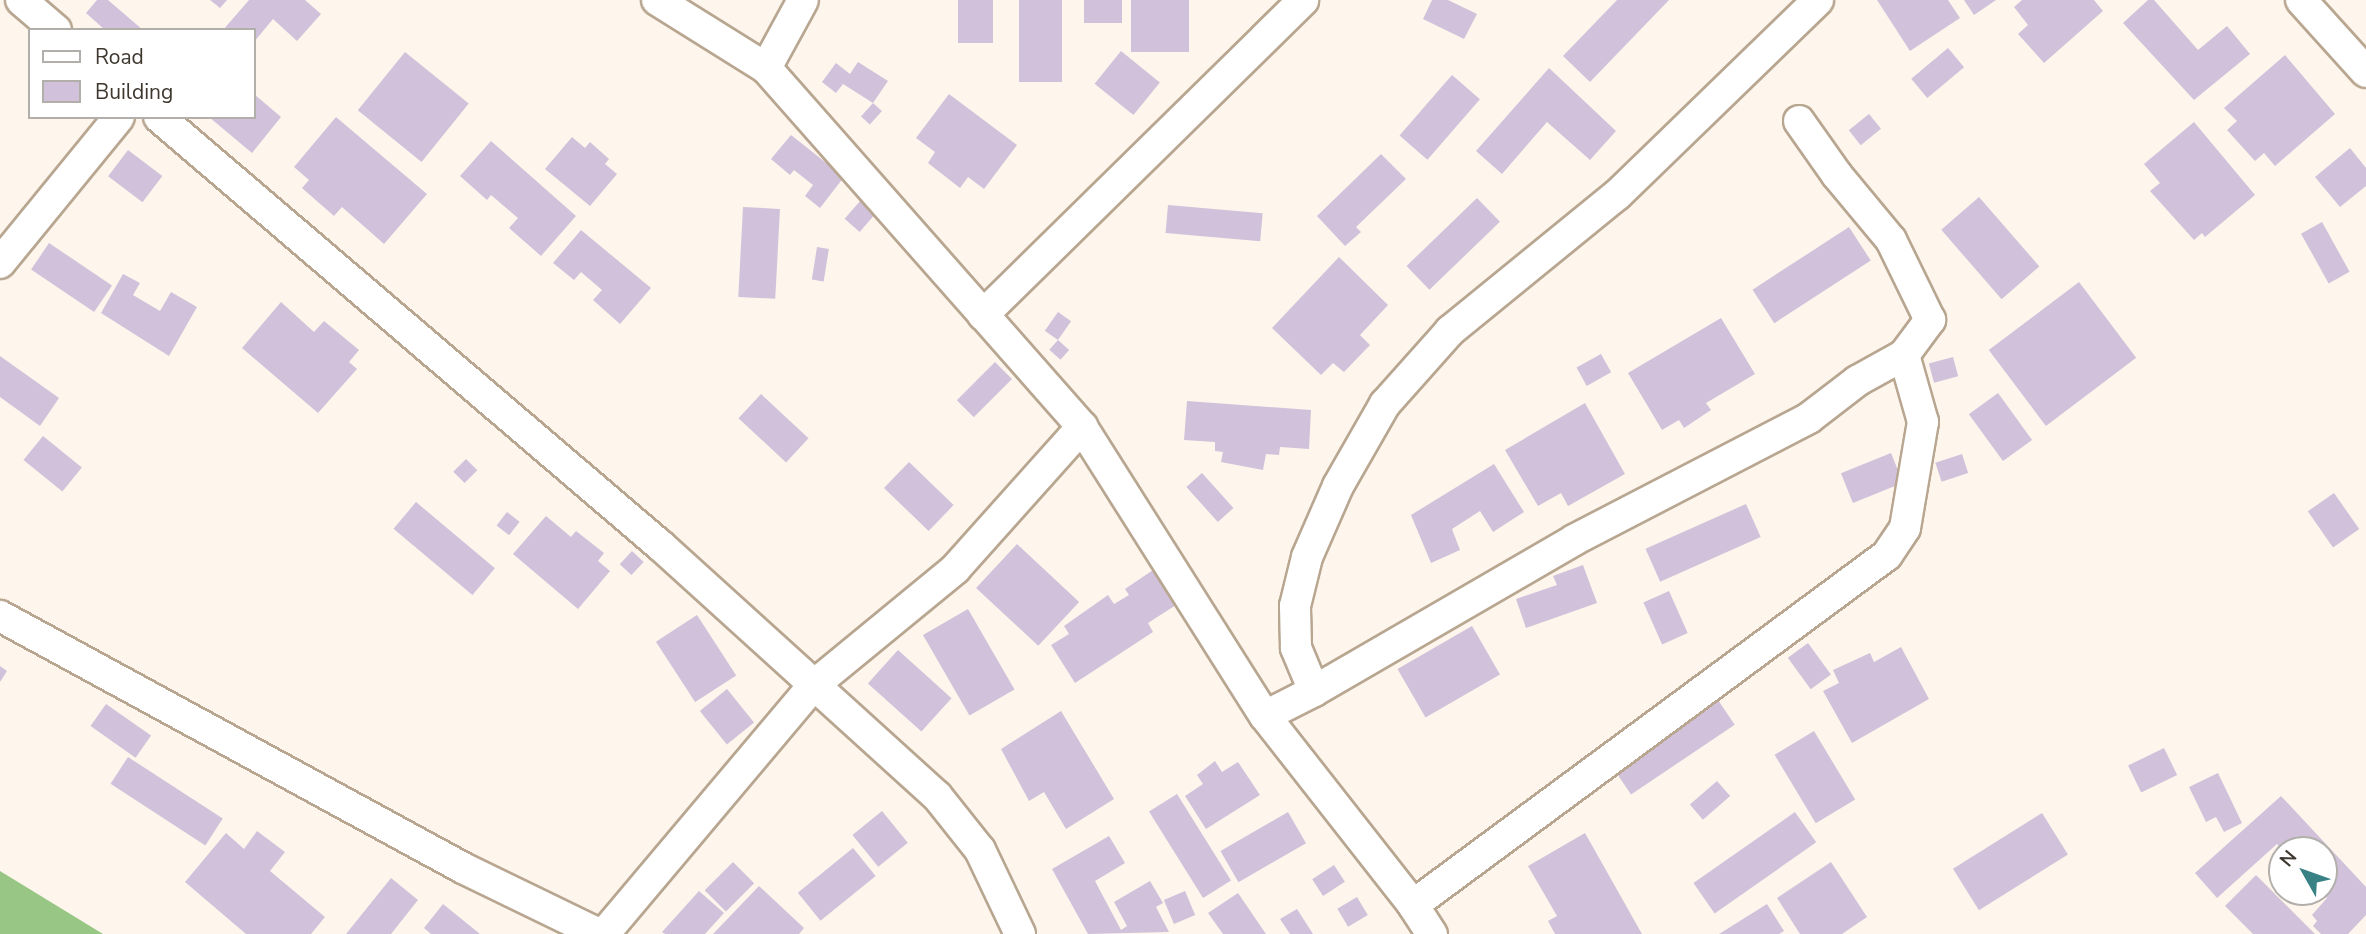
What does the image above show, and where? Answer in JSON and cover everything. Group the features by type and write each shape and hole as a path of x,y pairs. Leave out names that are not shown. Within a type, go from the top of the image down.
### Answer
{"street":[{"path":"21,0 54,28"},
{"path":"657,0 766,68 1082,427 1265,716 1413,905 1432,934"},
{"path":"766,68 803,0"},
{"path":"984,315 1303,0"},
{"path":"1314,691 1296,648 1295,606 1307,557 1338,486 1385,404 1450,331 1617,195 1818,0"},
{"path":"2301,0 2366,72"},
{"path":"0,263 117,119"},
{"path":"161,119 651,537 937,796 980,850 1020,934"},
{"path":"1265,716 1314,691 1574,540 1809,418 1857,382 1904,355 1930,320 1891,240 1837,175 1799,121"},
{"path":"1413,905 1887,555 1905,528 1923,422 1904,355"},
{"path":"0,616 440,856 601,934 814,685 956,569 1082,427"}],"green space":[{"path":"0,871 103,934 0,934"}],"building":[{"path":"97,0 108,0 141,28 103,28 86,13"},
{"path":"210,0 227,0 220,8"},
{"path":"249,0 305,0 321,14 297,41 273,19 256,40 256,28 225,28"},
{"path":"958,0 993,0 993,43 958,43"},
{"path":"1019,0 1062,0 1062,82 1019,82"},
{"path":"1084,0 1122,0 1122,23 1084,23"},
{"path":"1131,0 1189,0 1189,52 1131,52"},
{"path":"1432,0 1448,0 1477,14 1464,39 1423,19"},
{"path":"1617,0 1669,0 1590,82 1563,56"},
{"path":"1877,0 1948,0 1960,18 1910,51"},
{"path":"1964,0 1996,0 1974,15"},
{"path":"2022,0 2094,0 2103,11 2044,63 2018,34 2028,25 2014,7"},
{"path":"2148,0 2154,0 2198,50 2227,26 2250,54 2194,100 2123,23"},
{"path":"1948,48 1964,67 1927,98 1911,79"},
{"path":"1121,51 1160,82 1133,115 1095,84"},
{"path":"405,52 469,104 422,162 358,110"},
{"path":"2285,55 2335,114 2275,166 2264,153 2255,161 2227,130 2237,121 2224,108"},
{"path":"858,62 888,81 873,103 843,84 836,93 822,82 836,63 850,74"},
{"path":"1549,68 1616,131 1590,160 1547,122 1502,174 1476,151"},
{"path":"1452,75 1480,99 1427,160 1400,135"},
{"path":"949,94 1017,145 984,189 968,177 960,188 928,163 935,152 916,138"},
{"path":"256,96 281,117 252,153 211,119 256,119"},
{"path":"873,103 882,111 870,124 861,116"},
{"path":"1869,114 1881,129 1861,145 1849,130"},
{"path":"336,117 427,194 384,244 342,207 334,216 302,188 309,180 294,167"},
{"path":"2194,122 2255,195 2205,237 2202,233 2194,240 2150,191 2160,183 2144,164"},
{"path":"791,135 844,177 820,208 805,196 813,185 794,170 790,175 771,159"},
{"path":"572,137 585,148 590,142 609,159 605,164 617,174 590,206 545,169"},
{"path":"491,141 576,216 541,256 509,228 518,218 491,195 487,200 460,176"},
{"path":"2350,148 2366,168 2366,186 2340,207 2315,177"},
{"path":"128,150 162,176 142,202 108,176"},
{"path":"1381,154 1406,179 1356,227 1361,232 1345,246 1317,216"},
{"path":"1979,197 2039,266 2002,299 1941,230"},
{"path":"1477,198 1500,222 1429,290 1407,266"},
{"path":"861,200 876,213 860,232 845,219"},
{"path":"1168,205 1263,213 1260,241 1166,233"},
{"path":"743,207 780,209 775,299 738,297"},
{"path":"2322,222 2350,272 2329,283 2301,234"},
{"path":"1849,227 1871,261 1774,323 1753,290"},
{"path":"581,230 651,288 620,324 593,300 602,290 581,272 574,280 553,263"},
{"path":"49,243 112,285 94,312 31,270"},
{"path":"817,247 829,249 824,281 812,280"},
{"path":"1339,257 1388,305 1360,335 1370,345 1344,372 1333,363 1321,375 1272,328"},
{"path":"123,274 140,283 133,295 160,311 171,292 197,307 169,356 101,313"},
{"path":"2079,282 2136,358 2046,426 1989,350"},
{"path":"281,302 314,332 324,321 359,350 349,362 357,369 318,413 242,348"},
{"path":"1058,312 1071,321 1058,340 1045,331"},
{"path":"1721,318 1755,374 1706,403 1711,410 1684,428 1679,420 1662,430 1628,373"},
{"path":"1058,340 1069,350 1060,360 1049,350"},
{"path":"1601,354 1611,372 1587,386 1577,368"},
{"path":"0,356 59,398 40,426 0,397"},
{"path":"1953,357 1958,376 1934,383 1929,363"},
{"path":"995,362 1012,379 974,417 957,400"},
{"path":"1998,393 2032,440 2003,461 1969,414"},
{"path":"761,394 809,438 786,462 738,418"},
{"path":"1187,401 1311,410 1309,449 1280,447 1279,455 1266,454 1263,470 1221,462 1223,452 1215,451 1215,442 1184,440"},
{"path":"1585,403 1625,474 1568,506 1561,493 1538,506 1505,450"},
{"path":"43,436 82,467 62,492 23,460"},
{"path":"1891,453 1903,483 1853,503 1841,473"},
{"path":"1962,454 1968,473 1942,482 1935,463"},
{"path":"466,459 477,470 465,483 453,472"},
{"path":"909,462 954,505 929,531 884,488"},
{"path":"1494,464 1524,512 1493,532 1480,511 1452,529 1460,550 1431,563 1411,515"},
{"path":"1202,473 1233,508 1218,522 1186,487"},
{"path":"2334,493 2359,529 2333,547 2308,511"},
{"path":"416,502 495,568 472,595 394,529"},
{"path":"1746,504 1761,537 1660,582 1646,549"},
{"path":"507,512 520,522 509,535 497,525"},
{"path":"546,516 571,537 576,531 604,553 598,561 610,571 578,609 513,554"},
{"path":"1017,544 1079,602 1038,646 976,588"},
{"path":"632,551 644,562 631,575 620,564"},
{"path":"1583,565 1597,603 1526,628 1516,599 1557,585 1553,576"},
{"path":"1153,570 1176,605 1148,623 1153,632 1075,683 1051,645 1069,634 1064,626 1108,595 1114,604 1129,595 1125,589"},
{"path":"1669,591 1688,633 1662,644 1643,602"},
{"path":"968,609 1014,690 969,716 923,635"},
{"path":"697,615 736,675 695,702 656,642"},
{"path":"1472,626 1500,674 1426,717 1398,669"},
{"path":"1808,643 1831,675 1811,689 1788,658"},
{"path":"1901,647 1929,699 1852,743 1823,691 1839,683 1833,670 1870,653 1874,662"},
{"path":"898,650 952,698 921,732 868,683"},
{"path":"0,666 7,671 0,682"},
{"path":"727,689 754,722 727,744 700,711"},
{"path":"1714,694 1735,725 1631,795 1610,764"},
{"path":"106,704 151,736 136,758 91,726"},
{"path":"1061,711 1114,799 1066,829 1044,792 1029,801 1001,749"},
{"path":"1814,731 1855,800 1816,823 1775,755"},
{"path":"2164,748 2177,775 2141,792 2128,766"},
{"path":"128,757 223,819 205,845 111,784"},
{"path":"1215,761 1222,772 1238,762 1260,795 1206,829 1185,796 1203,784 1197,775"},
{"path":"2218,773 2242,823 2224,832 2216,817 2206,822 2189,787"},
{"path":"1717,781 1730,796 1703,820 1690,805"},
{"path":"1177,794 1231,881 1203,898 1149,811"},
{"path":"2281,796 2318,836 2268,836 2268,852 2217,898 2195,873"},
{"path":"882,811 908,843 878,867 852,835"},
{"path":"1288,812 1306,843 1238,882 1220,851"},
{"path":"1795,812 1816,842 1715,913 1693,883"},
{"path":"2042,813 2068,855 1979,910 1953,869"},
{"path":"257,831 285,852 270,871 325,917 311,934 246,934 185,882 226,833 244,849"},
{"path":"1585,833 1642,934 1555,934 1548,921 1557,916 1528,866"},
{"path":"1109,836 1125,863 1095,881 1121,930 1127,926 1114,902 1150,881 1163,903 1156,907 1169,932 1088,934 1052,869"},
{"path":"853,848 876,876 820,921 798,893"},
{"path":"2338,857 2366,887 2366,915 2348,934 2321,934 2313,926 2317,921 2312,915 2320,906 2338,906"},
{"path":"733,862 754,883 726,911 705,890"},
{"path":"1831,862 1867,917 1842,934 1800,934 1777,898"},
{"path":"1334,865 1345,882 1323,896 1312,879"},
{"path":"2256,875 2268,887 2268,906 2287,906 2315,934 2253,934 2225,906"},
{"path":"391,878 418,900 391,934 346,934"},
{"path":"759,886 804,928 799,934 713,934"},
{"path":"699,891 724,913 705,934 662,932"},
{"path":"1185,891 1195,915 1174,924 1164,900"},
{"path":"1238,893 1266,934 1223,934 1208,913"},
{"path":"1357,897 1368,915 1348,927 1337,909"},
{"path":"443,904 480,934 431,934 424,928"},
{"path":"1767,904 1784,931 1779,934 1719,934"},
{"path":"1297,909 1313,934 1290,934 1280,919"}]}
